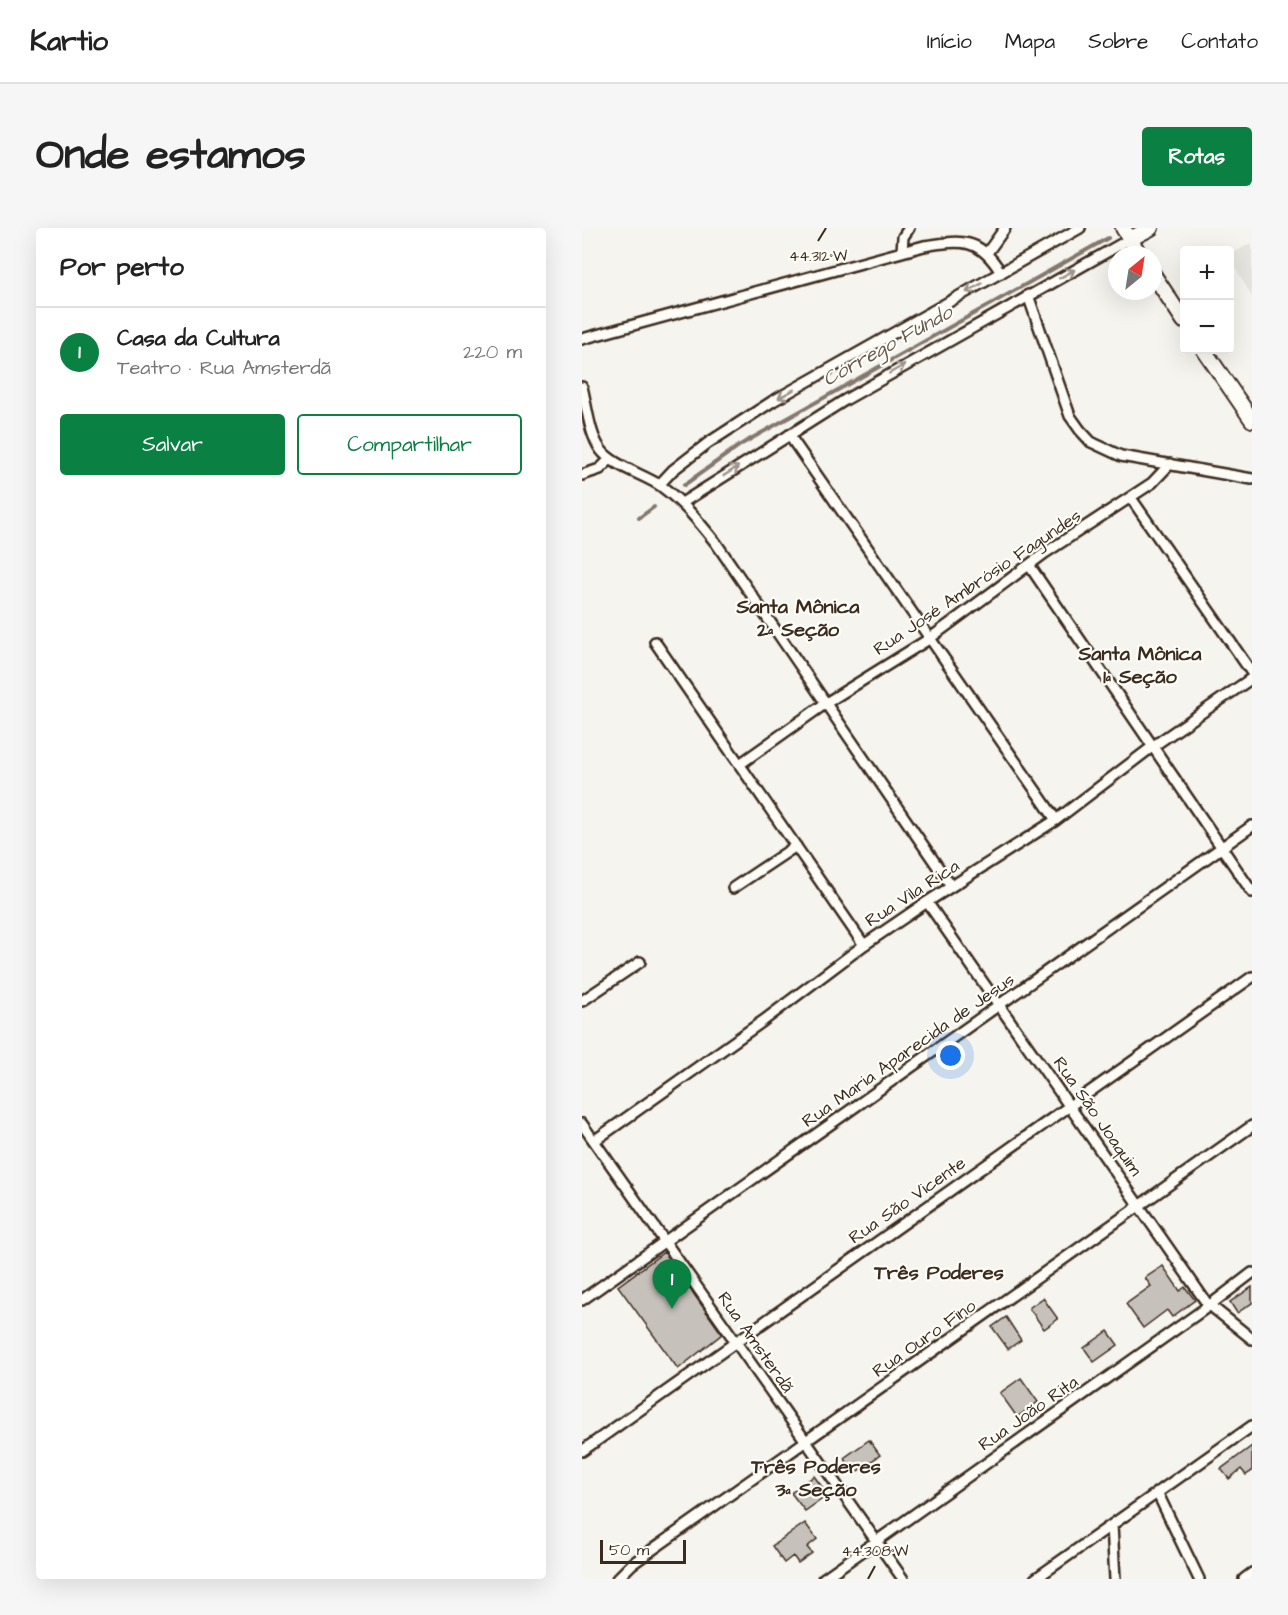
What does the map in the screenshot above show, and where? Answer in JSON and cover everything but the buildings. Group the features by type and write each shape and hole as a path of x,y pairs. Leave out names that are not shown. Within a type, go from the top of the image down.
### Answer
{"main road":[{"path":"1127,234 1151,228"},
{"path":"1162,287 1180,314"},
{"path":"1207,354 1245,401 1252,420"}],"street":[{"path":"902,251 903,237 909,228"},
{"path":"987,253 1005,228"},
{"path":"665,490 673,470 773,401 1080,228"},
{"path":"682,503 845,400 1028,295 1127,234"},
{"path":"582,339 924,246 962,242 970,244 987,253 1001,273"},
{"path":"1028,295 1070,416 1092,442 1120,456 1252,479"},
{"path":"582,387 595,439 600,449 610,459 665,490 682,503 716,543 951,886"},
{"path":"789,435 1056,819"},
{"path":"582,475 600,470 610,459"},
{"name":"Rua José Ambrósio Fagundes","path":"740,764 825,704 929,639 1029,565 1152,483 1170,464"},
{"path":"1131,498 1252,673"},
{"path":"1029,565 1252,892"},
{"path":"655,642 864,945"},
{"name":"Rua Vila Rica","path":"594,1141 763,1021 864,945 1056,819 1152,747 1252,678"},
{"name":"Rua Maria Aparecida de Jesus","path":"582,1300 1252,826"},
{"path":"733,888 796,846"},
{"name":"Rua São Joaquim","path":"927,902 1210,1305 1252,1339"},
{"path":"582,1001 640,962"},
{"name":"Rua São Vicente","path":"582,1451 1252,977"},
{"name":"Rua Amsterdã","path":"582,1124 903,1579"},
{"name":"Rua Ouro Fino","path":"617,1579 632,1564 1252,1126"},
{"name":"Rua João Rita","path":"822,1579 1252,1273"},
{"path":"1035,1579 1252,1426"},
{"path":"1158,1492 1199,1579"},
{"path":"1112,1525 1115,1579"},
{"path":"1244,1579 1252,1573"}],"shaded area":[{"path":"1252,243 1252,297 1234,265 1234,252"}],"waterway":[{"name":"Córrego FUndo","path":"684,485 740,445 1108,238"},
{"name":"Córrego FUndo","path":"639,518 654,507"}],"place":[{"name":"Casa da Cultura","path":"672,1309"}],"district":[{"name":"Santa Mônica 2ª Seção","path":"798,618"},
{"name":"Santa Mônica 1ª Seção","path":"1140,664"},
{"name":"Três Poderes","path":"939,1272"},
{"name":"Três Poderes 3ª Seção","path":"816,1478"}]}
